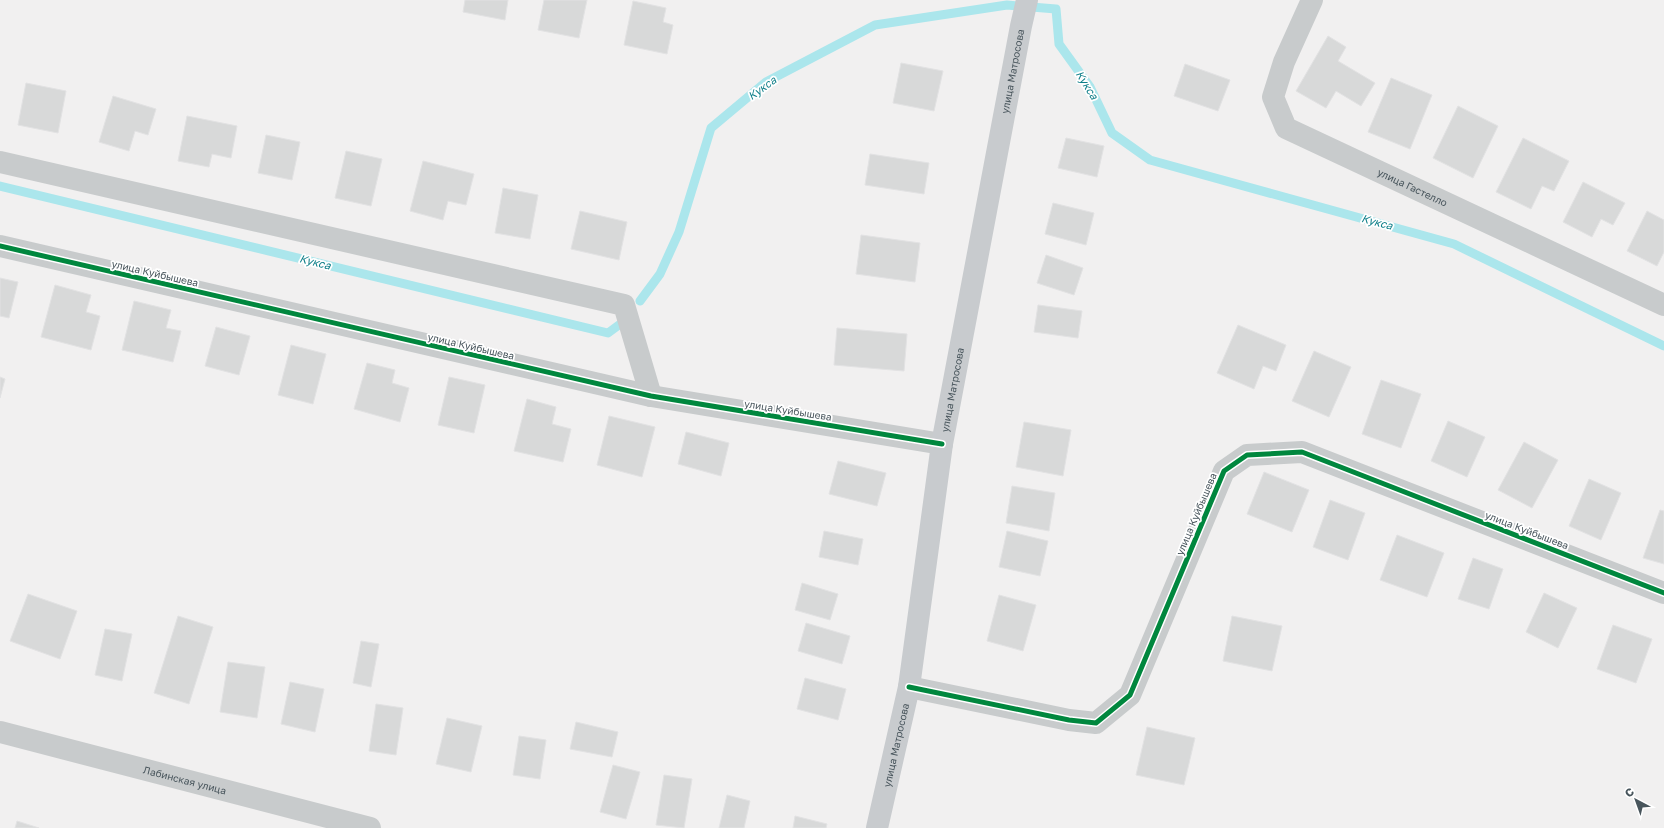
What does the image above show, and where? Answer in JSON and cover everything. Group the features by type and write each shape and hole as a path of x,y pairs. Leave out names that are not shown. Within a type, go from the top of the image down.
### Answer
{"street":[{"name":"улица Матросова","path":"877,828 909,687 942,444 1027,0"},
{"name":"улица Гастелло","path":"1312,0 1284,62 1273,97 1286,128 1664,305"},
{"path":"0,162 624,305 651,396"},
{"name":"улица Куйбышева","path":"0,246 651,396 942,444"},
{"name":"улица Куйбышева","path":"909,687 1069,720 1096,723 1130,695 1224,471 1247,455 1302,452 1664,593"},
{"name":"Лабинская улица","path":"0,732 370,828"}],"building":[{"path":"465,0 508,0 505,20 463,12"},
{"path":"544,0 587,0 579,38 538,30"},
{"path":"633,1 666,8 663,22 673,25 667,54 624,45"},
{"path":"1328,36 1346,47 1338,61 1375,83 1361,106 1336,91 1326,108 1296,91"},
{"path":"901,63 943,71 934,111 893,103"},
{"path":"1185,64 1230,80 1218,111 1174,96"},
{"path":"1391,78 1432,95 1410,149 1368,132"},
{"path":"26,83 66,91 58,133 18,125"},
{"path":"113,96 156,109 148,135 135,131 129,151 99,142"},
{"path":"1458,106 1498,126 1473,178 1433,158"},
{"path":"187,116 237,126 231,158 212,154 209,167 178,161"},
{"path":"266,135 300,142 292,180 258,173"},
{"path":"1066,138 1104,146 1097,177 1058,168"},
{"path":"1523,138 1569,161 1554,191 1542,186 1531,209 1496,192"},
{"path":"346,151 382,159 371,206 335,198"},
{"path":"870,154 929,163 924,194 865,185"},
{"path":"423,161 474,174 466,205 448,201 443,220 410,211"},
{"path":"1583,182 1625,203 1613,225 1601,219 1592,237 1563,222"},
{"path":"503,188 538,195 530,239 495,233"},
{"path":"1053,203 1094,213 1086,245 1045,234"},
{"path":"580,211 627,222 619,260 571,249"},
{"path":"1647,211 1664,220 1664,252 1657,266 1627,251"},
{"path":"861,235 920,243 915,282 856,274"},
{"path":"1046,255 1083,268 1074,295 1037,283"},
{"path":"0,278 18,282 9,318 0,316"},
{"path":"55,285 91,295 86,312 100,316 91,350 41,337"},
{"path":"134,301 171,310 166,328 181,331 173,362 122,350"},
{"path":"1038,305 1082,311 1078,338 1034,332"},
{"path":"1238,325 1286,345 1276,371 1263,366 1254,389 1217,373"},
{"path":"216,327 250,336 239,375 205,366"},
{"path":"837,328 907,334 904,371 834,365"},
{"path":"291,345 326,354 313,404 278,395"},
{"path":"1314,351 1351,367 1329,417 1292,401"},
{"path":"367,363 395,370 392,383 409,388 400,422 354,409"},
{"path":"0,377 5,379 0,398"},
{"path":"449,377 485,385 474,433 438,425"},
{"path":"1381,380 1421,394 1401,448 1362,434"},
{"path":"527,399 556,407 552,424 571,429 563,462 514,451"},
{"path":"609,416 655,427 642,477 597,465"},
{"path":"1448,421 1485,437 1467,477 1431,461"},
{"path":"1024,422 1071,430 1063,476 1016,467"},
{"path":"686,432 729,443 721,476 678,464"},
{"path":"1524,442 1558,460 1532,508 1498,490"},
{"path":"838,461 886,473 877,506 829,494"},
{"path":"1264,472 1309,490 1292,532 1247,514"},
{"path":"1589,479 1621,493 1601,540 1569,526"},
{"path":"1012,486 1055,493 1049,531 1006,523"},
{"path":"1330,500 1365,513 1348,560 1313,547"},
{"path":"1660,510 1664,511 1664,564 1643,558"},
{"path":"824,531 863,539 858,565 819,557"},
{"path":"1007,531 1048,541 1040,576 999,567"},
{"path":"1397,535 1444,553 1427,597 1380,580"},
{"path":"1473,558 1503,569 1489,609 1458,599"},
{"path":"802,583 838,594 830,620 795,610"},
{"path":"1544,593 1577,608 1558,648 1526,632"},
{"path":"28,594 77,611 60,659 10,641"},
{"path":"999,595 1036,605 1023,651 987,641"},
{"path":"178,616 213,627 189,704 154,693"},
{"path":"1232,616 1282,626 1272,671 1223,661"},
{"path":"806,623 850,636 842,664 798,651"},
{"path":"1613,625 1652,639 1636,683 1597,669"},
{"path":"105,629 132,634 122,681 95,675"},
{"path":"361,641 379,644 371,687 353,683"},
{"path":"228,662 265,667 257,718 220,712"},
{"path":"805,678 846,689 838,720 797,709"},
{"path":"290,682 324,689 315,732 281,724"},
{"path":"376,704 403,708 396,755 369,751"},
{"path":"447,718 482,726 471,772 436,764"},
{"path":"576,722 618,732 612,757 570,749"},
{"path":"1147,727 1195,738 1184,785 1136,775"},
{"path":"519,736 546,740 540,779 513,775"},
{"path":"613,765 640,772 626,819 600,812"},
{"path":"664,775 692,779 684,828 656,825"},
{"path":"727,795 750,801 744,828 719,828"},
{"path":"795,816 827,824 826,828 793,828"},
{"path":"17,821 39,828 15,828"}],"waterway":[{"name":"Кукса","path":"640,301 660,274 679,232 711,128 766,82 875,25 1007,5 1056,9 1059,44 1090,87 1112,133 1150,160 1454,244 1664,346"},
{"name":"Кукса","path":"0,186 608,333 627,319"}],"cycle path":[{"path":"0,246 651,396 942,444"},
{"path":"909,687 1069,720 1096,723 1130,695 1224,471 1247,455 1302,452 1664,593"}]}
